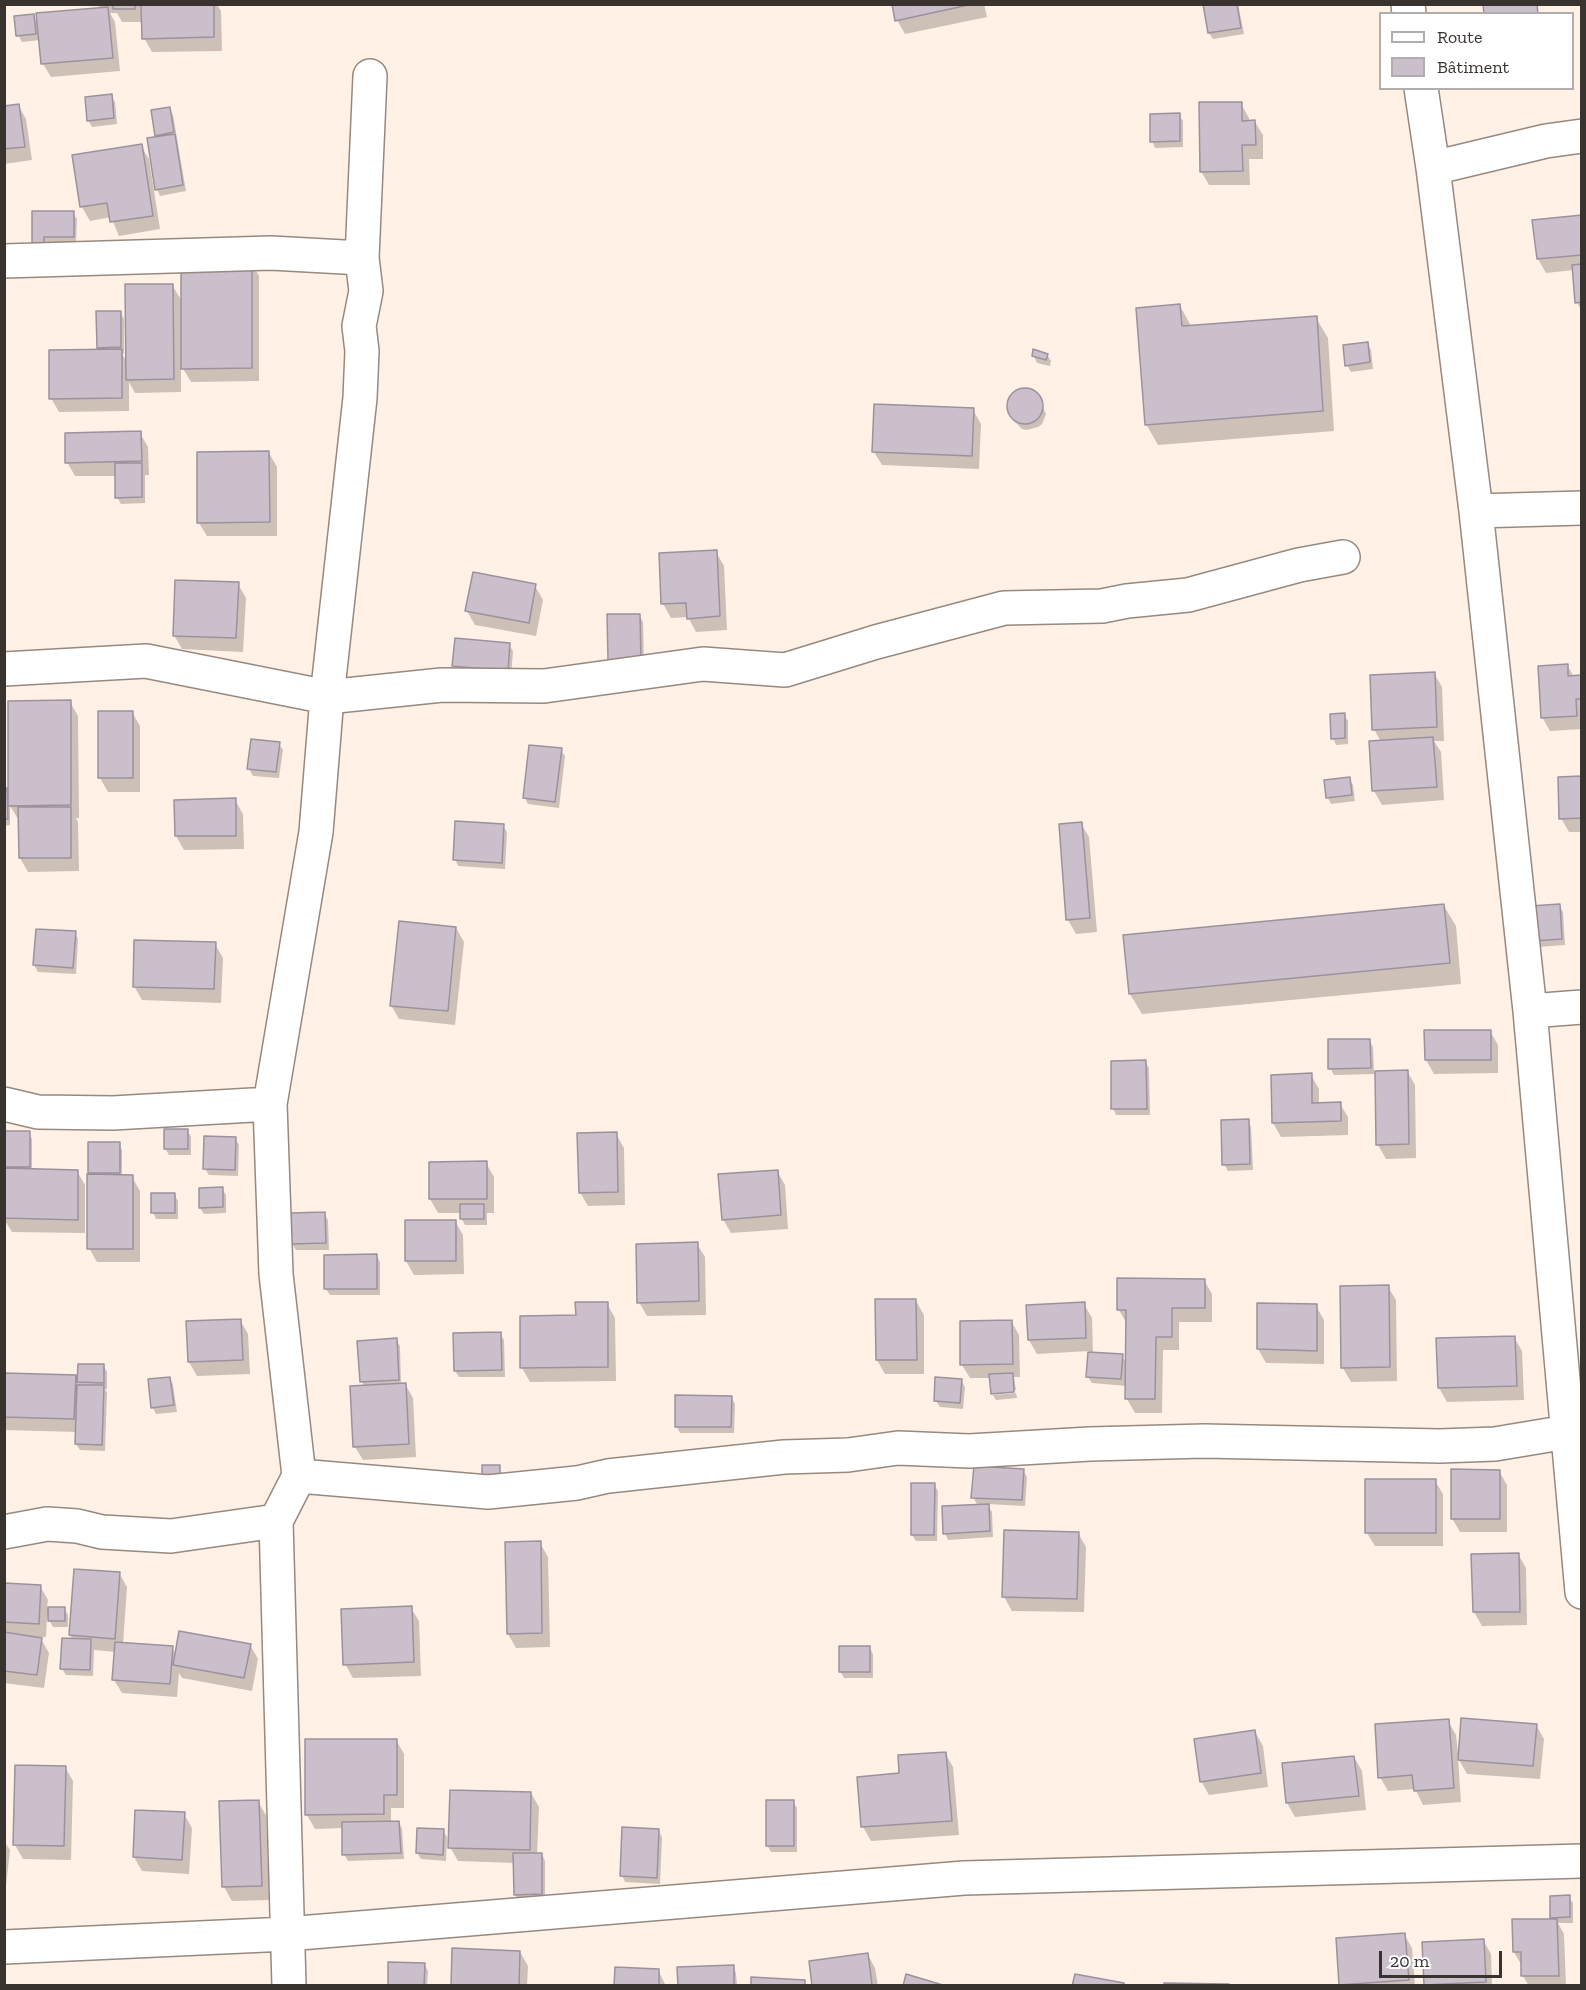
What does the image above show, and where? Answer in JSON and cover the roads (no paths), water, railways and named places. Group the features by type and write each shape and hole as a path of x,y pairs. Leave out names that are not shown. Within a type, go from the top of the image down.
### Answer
{"street":[{"path":"289,1986 276,1521 299,1476 276,1274 270,1104 316,832 327,697 360,398 362,351 359,326 366,291 362,258 370,76"},
{"path":"1421,90 1476,511 1530,1011 1574,1433 1581,1592"},
{"path":"1433,168 1546,141 1581,136"},
{"path":"4,261 271,253 362,258"},
{"path":"1476,511 1581,508"},
{"path":"4,669 146,661 327,697 442,685 544,686 703,664 785,670 876,642 1004,608 1102,606 1188,595 1299,565 1343,557"},
{"path":"1530,1011 1581,1007"},
{"path":"4,1104 38,1112 113,1113 270,1104"},
{"path":"299,1476 488,1492 784,1457 848,1455 898,1448 969,1451 1090,1444 1204,1442 1440,1446 1495,1444 1574,1433"},
{"path":"4,1532 47,1524 77,1526 102,1532 171,1536 276,1521"},
{"path":"4,1947 287,1934 964,1878 1581,1861"}]}
